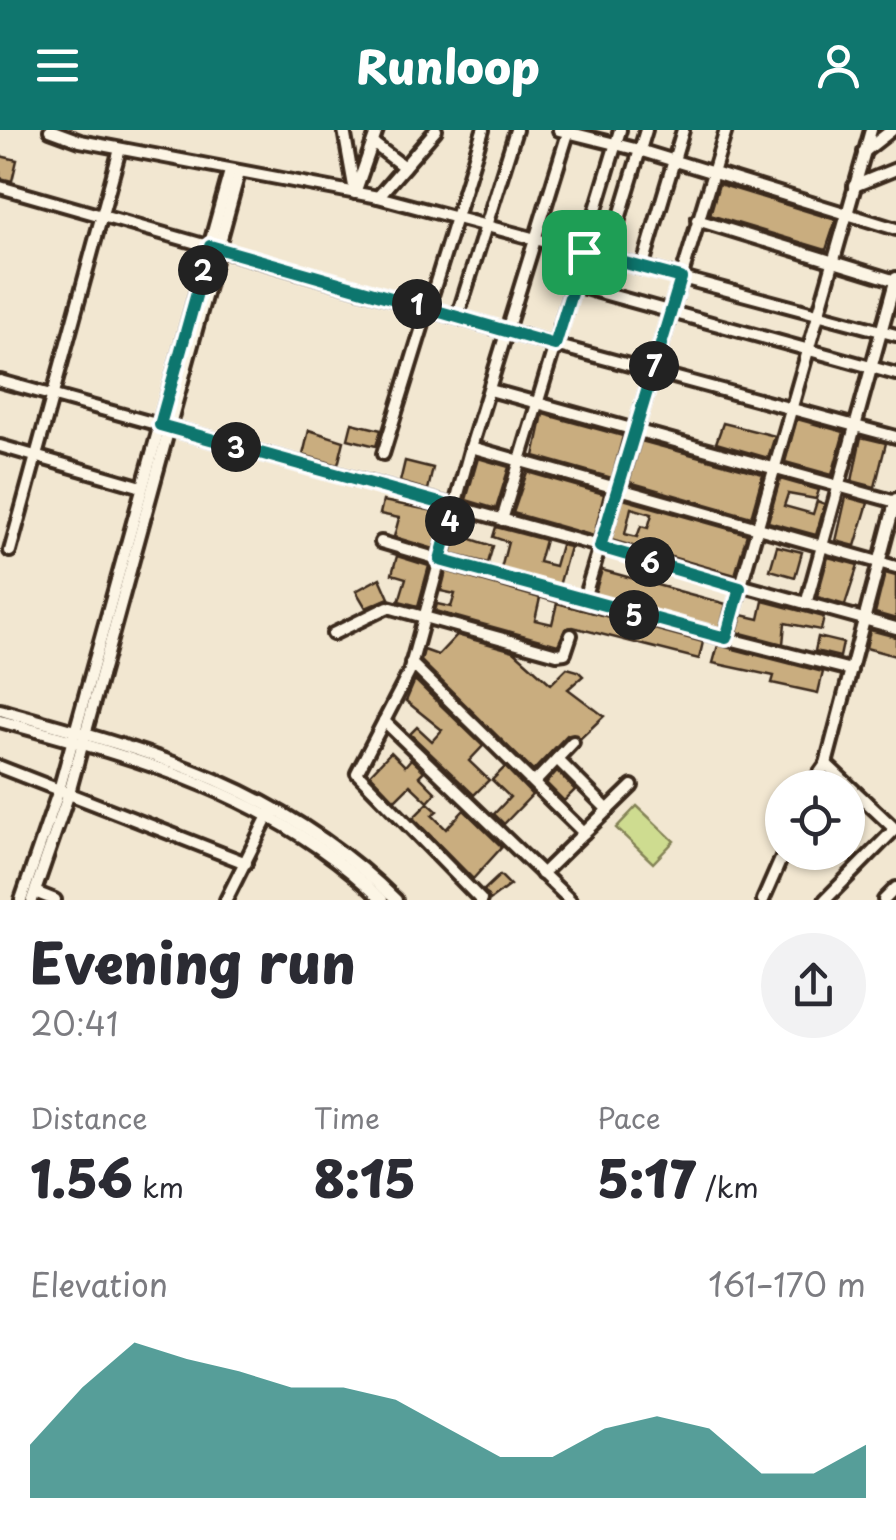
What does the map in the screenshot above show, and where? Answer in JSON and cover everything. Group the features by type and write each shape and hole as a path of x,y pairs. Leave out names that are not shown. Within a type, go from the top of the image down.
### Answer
{"street":[{"path":"50,130 120,149 378,197 896,335"},
{"path":"344,130 355,192"},
{"path":"355,192 377,130"},
{"path":"378,197 436,130"},
{"path":"383,454 483,130"},
{"path":"458,315 516,130"},
{"path":"502,520 620,130"},
{"path":"608,258 646,130"},
{"path":"642,268 683,130"},
{"path":"583,602 726,130"},
{"path":"726,638 871,130"},
{"path":"864,153 892,130"},
{"path":"481,900 357,773 411,663 536,239 563,131 639,150 896,229"},
{"path":"372,143 404,167"},
{"path":"10,550 120,149"},
{"path":"854,186 896,168"},
{"path":"77,737 234,172"},
{"path":"0,187 555,345 896,437"},
{"path":"697,220 896,280 806,604"},
{"path":"574,285 896,374"},
{"path":"0,381 896,628"},
{"path":"490,390 896,501 822,770"},
{"path":"55,900 34,896 142,487 164,426"},
{"path":"0,446 142,487"},
{"path":"472,447 896,567"},
{"path":"381,542 583,602 851,670"},
{"path":"333,634 388,607 556,654 566,652 571,635"},
{"path":"411,663 584,833"},
{"path":"0,710 187,775 270,814 327,851 382,900"},
{"path":"0,720 191,766 286,812 332,842 396,900"},
{"path":"384,721 570,900"},
{"path":"534,783 573,742"},
{"path":"557,759 608,810"},
{"path":"825,900 896,829 838,781 826,764"},
{"path":"0,767 246,863"},
{"path":"542,874 632,786"},
{"path":"21,900 64,792"},
{"path":"226,900 270,814"},
{"path":"768,898 778,870"},
{"path":"884,900 896,888"}],"green space":[{"path":"637,806 674,841 653,863 616,828"}],"building":[{"path":"0,156 17,160 12,181 0,178"},
{"path":"719,184 836,220 826,250 710,215"},
{"path":"543,414 623,436 612,478 534,456"},
{"path":"797,419 844,432 832,475 785,462"},
{"path":"352,423 381,430 376,446 348,439"},
{"path":"723,423 775,436 768,458 716,443"},
{"path":"309,430 344,441 338,465 303,455"},
{"path":"861,437 886,443 875,487 852,481"},
{"path":"641,441 763,474 751,517 629,482"},
{"path":"478,458 509,467 496,509 466,500"},
{"path":"405,461 433,468 428,490 400,482"},
{"path":"527,472 604,494 594,536 513,513"},
{"path":"780,479 819,490 816,499 788,494 784,506 813,514 817,501 825,504 816,535 768,522"},
{"path":"846,497 868,503 855,546 836,541"},
{"path":"623,499 747,534 735,575 611,540","holes":["631,508 652,514 648,528 641,526 637,537 625,534"]},
{"path":"383,501 444,513 434,549 394,537 399,518 380,514"},
{"path":"496,527 545,540 539,562 555,566 561,545 570,547 559,586 501,569 508,542 493,537"},
{"path":"456,534 493,546 488,563 451,554"},
{"path":"777,546 802,552 795,577 770,570"},
{"path":"397,556 429,566 418,606 399,601 406,578 392,574"},
{"path":"828,557 858,565 845,605 817,597"},
{"path":"602,570 726,604 720,628 594,596"},
{"path":"446,571 540,598 535,620 552,624 557,603 703,642 699,659 573,627 565,629 558,645 435,611 437,604 451,607 455,594 441,591"},
{"path":"885,573 896,576 896,619 875,613"},
{"path":"380,578 389,598 366,608 356,591"},
{"path":"763,601 824,617 821,630 785,623 783,644 737,632 742,615 759,619"},
{"path":"870,630 896,637 896,656 866,648"},
{"path":"457,635 514,651 551,684 567,668 578,671 583,676 568,689 604,716 581,738 567,735 533,771 421,661 424,650 438,655"},
{"path":"818,637 843,643 840,657 815,651"},
{"path":"718,645 823,672 818,693 772,683 774,676 713,663"},
{"path":"415,680 483,746 469,761 489,780 474,795 410,734 417,727 432,741 442,730 406,701"},
{"path":"391,752 405,766 411,759 424,771 419,776 436,793 428,802 410,785 395,800 370,774"},
{"path":"505,767 532,795 504,824 494,814 510,797 492,780"},
{"path":"557,771 575,790 564,801 546,783"},
{"path":"428,803 437,811 432,815 446,829 464,810 502,847 473,879 413,818"},
{"path":"500,875 510,885 490,900 484,890"}],"route":[{"path":"210,246 555,345 584,252 681,278 600,547 740,588 726,638 440,560 454,507 160,425 210,246"}]}
